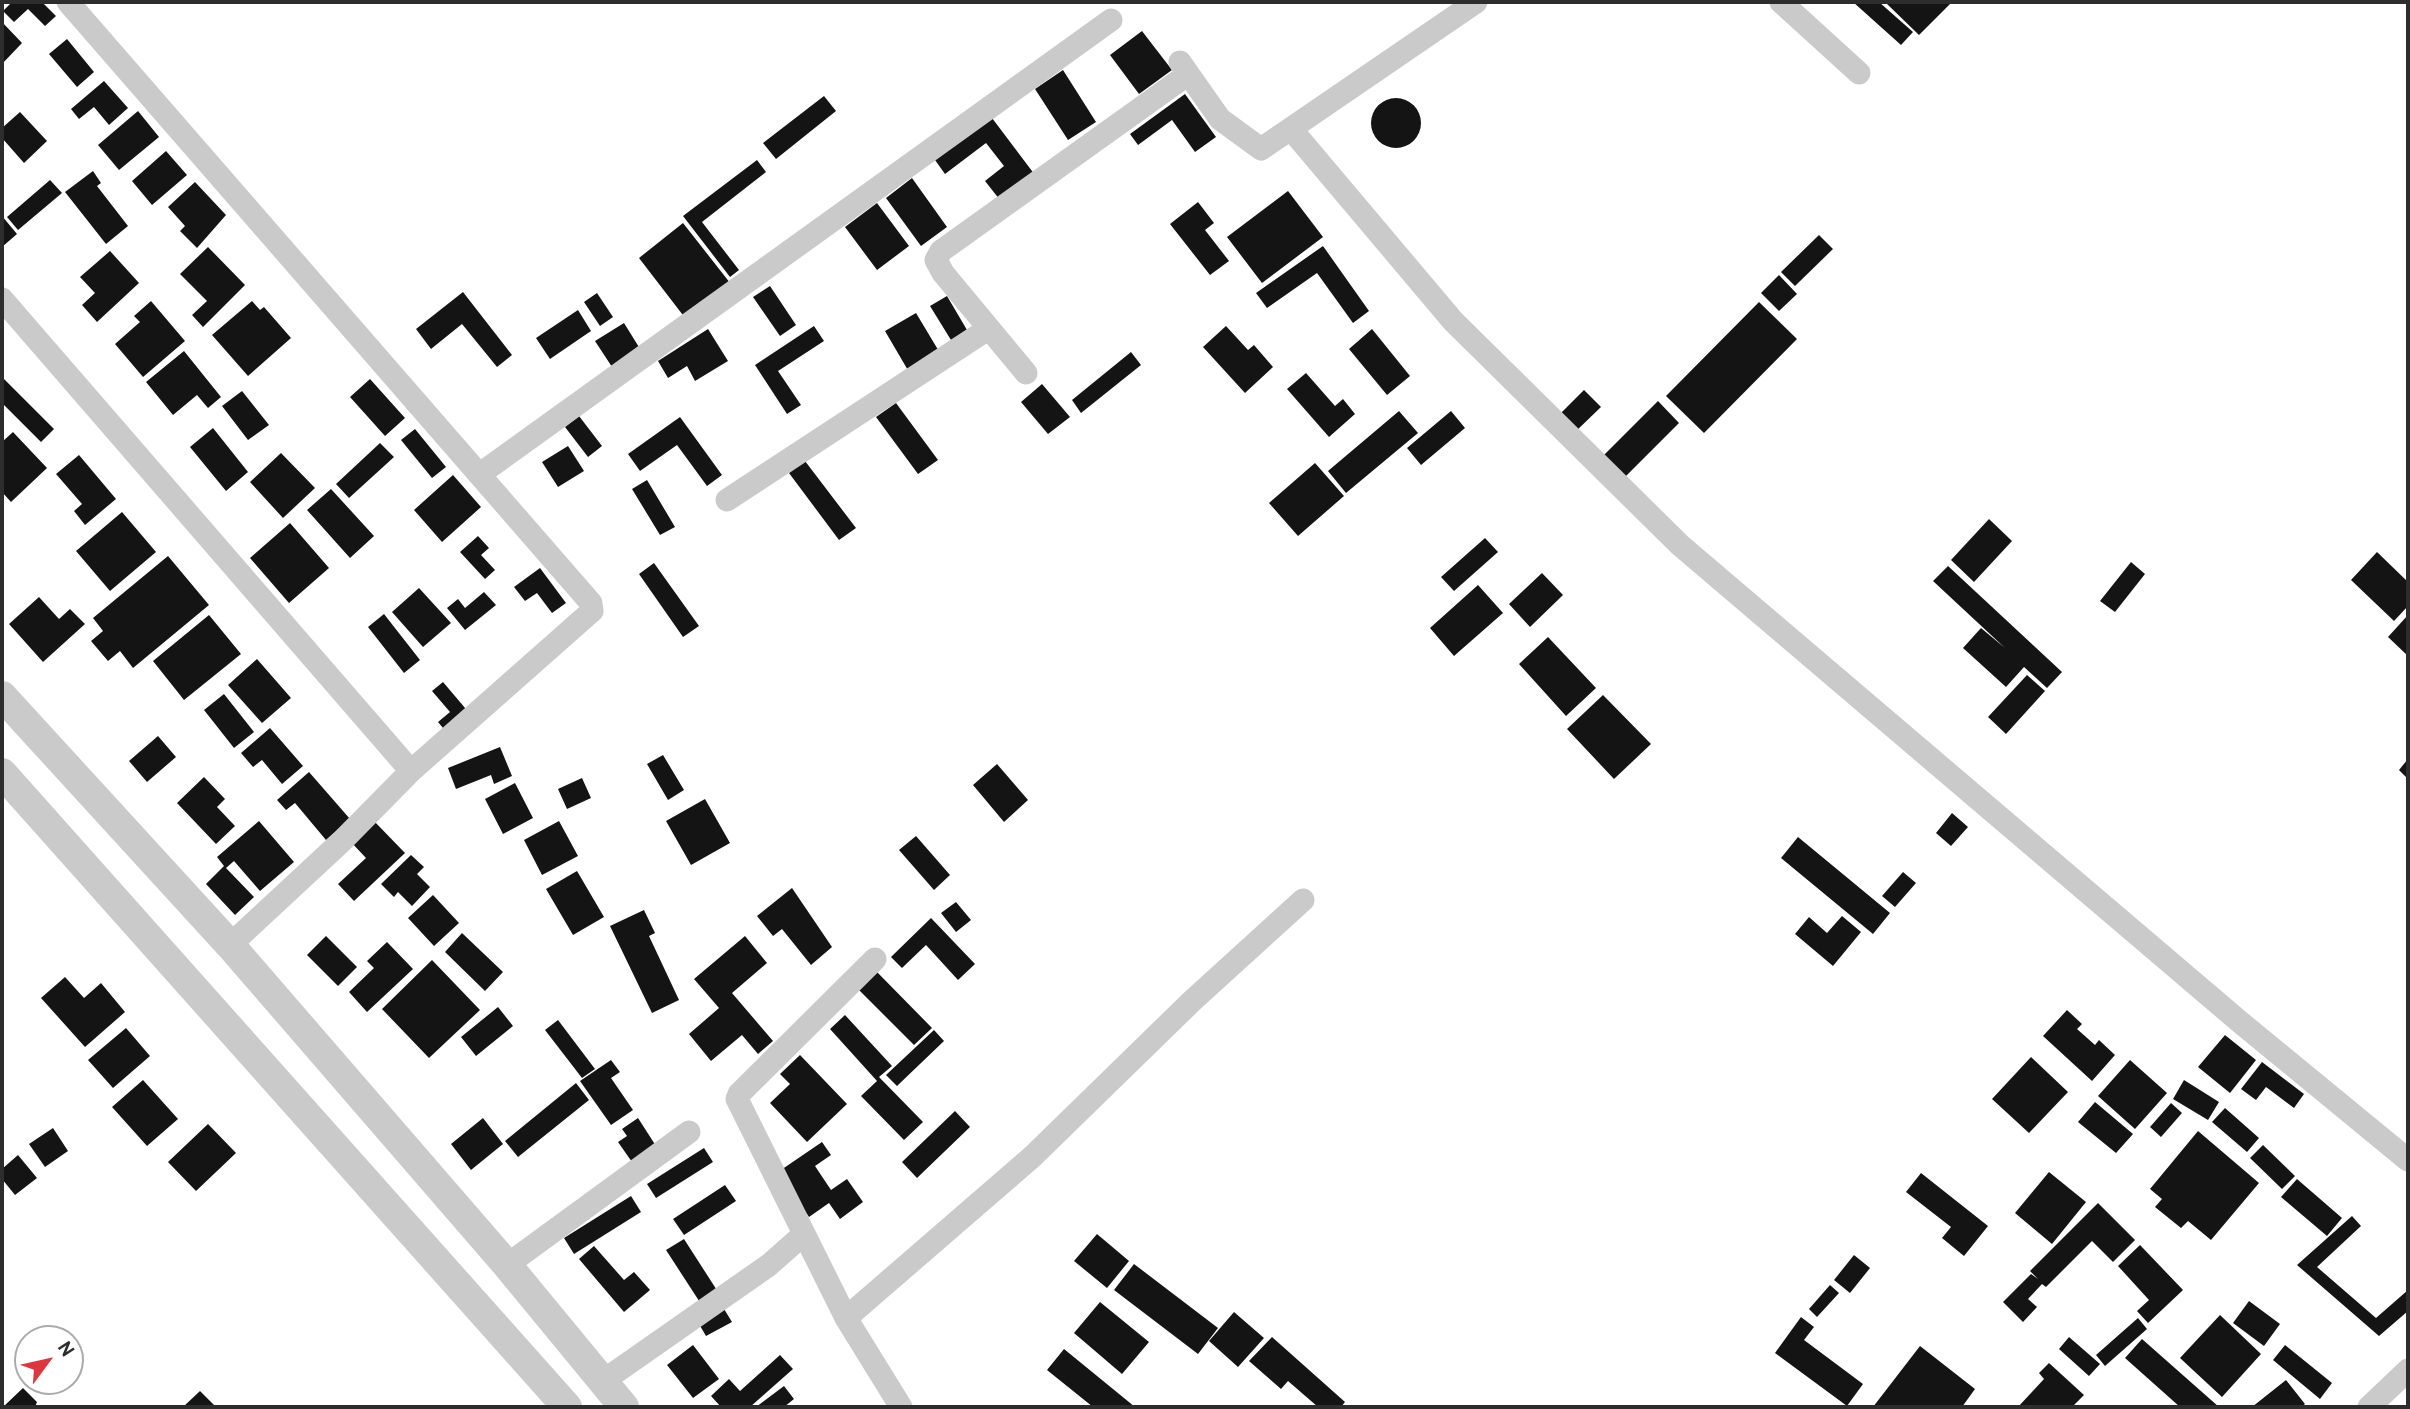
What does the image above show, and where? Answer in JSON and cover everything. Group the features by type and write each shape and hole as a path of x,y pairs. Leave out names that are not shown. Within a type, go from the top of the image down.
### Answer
{"street":[{"path":"68,2 587,597 592,611 411,771 342,841 230,945"},
{"path":"1026,373 943,273 936,260 940,251 1183,68 1220,119 1260,149 1476,2"},
{"path":"1781,2 1859,73"},
{"path":"480,474 1111,20"},
{"path":"1291,129 1453,321 1680,545 2240,1022 2408,1160"},
{"path":"2,299 411,771"},
{"path":"727,500 988,329"},
{"path":"2,696 230,945 507,1265 624,1407"},
{"path":"2,774 567,1407"},
{"path":"846,1318 1032,1157 1192,1001 1303,900"},
{"path":"875,959 737,1099 846,1318 901,1407"},
{"path":"507,1265 689,1132"},
{"path":"603,1381 769,1265 804,1234"},
{"path":"2369,1407 2408,1370"}],"building":[{"path":"12,2 42,2 56,16 45,26 28,9 14,22 3,11"},
{"path":"1853,2 1879,2 1913,32 1901,45"},
{"path":"1885,2 1952,2 1919,35"},
{"path":"2,22 22,43 2,64"},
{"path":"1142,31 1172,70 1139,94 1110,55"},
{"path":"67,39 94,72 77,87 49,54"},
{"path":"1063,70 1096,122 1068,140 1035,89"},
{"path":"104,81 128,108 109,125 94,107 79,119 71,109"},
{"path":"1185,94 1216,137 1195,152 1172,120 1138,145 1130,134"},
{"path":"824,96 836,111 776,159 763,143"},
{"path":"1396,98 1414,105 1421,123 1414,141 1396,148 1378,141 1371,123 1378,105"},
{"path":"138,111 159,137 119,170 98,145"},
{"path":"20,112 47,141 24,163 2,138 2,128"},
{"path":"992,118 1035,175 1000,200 985,181 1004,166 986,143 945,174 935,160"},
{"path":"166,151 187,175 152,205 132,181"},
{"path":"757,160 766,172 702,222 739,270 730,277 683,216"},
{"path":"93,171 101,183 97,186 128,226 106,244 65,192"},
{"path":"912,178 947,227 921,246 886,198"},
{"path":"50,180 62,193 18,230 7,217"},
{"path":"195,182 226,215 197,248 180,231 185,226 168,207"},
{"path":"1288,191 1323,237 1262,283 1227,237"},
{"path":"1198,202 1214,223 1205,230 1229,261 1210,275 1170,224"},
{"path":"877,203 909,246 877,270 845,227"},
{"path":"2,216 17,234 2,247"},
{"path":"683,223 734,288 689,323 639,258"},
{"path":"1819,235 1833,249 1795,286 1781,272"},
{"path":"1323,246 1369,311 1353,323 1317,273 1267,308 1256,293"},
{"path":"208,247 245,285 203,327 192,315 207,301 180,274"},
{"path":"110,251 139,283 97,322 82,305 95,293 80,277"},
{"path":"1779,275 1797,294 1779,311 1761,293"},
{"path":"770,286 796,325 780,336 753,297"},
{"path":"463,292 512,355 497,367 462,324 431,349 416,329"},
{"path":"597,293 613,317 600,326 584,302"},
{"path":"947,296 967,330 951,340 930,306"},
{"path":"151,301 185,341 143,377 115,344 140,322 134,316"},
{"path":"252,301 260,310 264,307 291,338 248,376 212,335"},
{"path":"1759,302 1797,339 1704,433 1666,396"},
{"path":"578,310 591,331 550,359 536,338"},
{"path":"916,313 940,353 909,372 885,331"},
{"path":"624,323 642,352 614,370 595,341"},
{"path":"814,326 824,341 778,371 801,405 787,414 755,365"},
{"path":"1226,326 1248,350 1254,345 1273,367 1245,393 1203,347"},
{"path":"708,329 728,361 695,381 687,366 668,378 658,361"},
{"path":"1372,329 1410,376 1387,395 1349,349"},
{"path":"184,351 221,397 208,408 197,395 173,415 146,382"},
{"path":"1131,352 1141,365 1081,413 1072,400"},
{"path":"1306,373 1335,406 1343,399 1355,414 1329,437 1287,389"},
{"path":"2,377 54,429 41,442 2,403"},
{"path":"370,379 405,418 385,436 350,397"},
{"path":"1042,384 1070,417 1048,434 1021,402"},
{"path":"1584,390 1601,407 1574,433 1558,416"},
{"path":"242,391 269,425 248,440 222,406"},
{"path":"1658,401 1679,423 1624,478 1603,456"},
{"path":"896,403 938,460 918,474 876,417"},
{"path":"1399,411 1418,433 1346,493 1328,471"},
{"path":"1451,411 1465,428 1421,465 1407,448"},
{"path":"579,416 602,446 588,457 565,427"},
{"path":"680,417 722,475 707,486 677,445 640,471 628,454"},
{"path":"213,428 248,472 226,491 190,447"},
{"path":"415,429 446,467 432,478 401,440"},
{"path":"13,432 47,468 11,502 2,492 2,442"},
{"path":"380,443 394,457 349,498 336,484"},
{"path":"568,446 584,471 558,487 542,462"},
{"path":"281,453 315,488 283,518 250,482"},
{"path":"79,455 116,499 85,525 74,511 82,504 56,474"},
{"path":"805,461 856,528 839,540 789,473"},
{"path":"1315,463 1344,496 1298,536 1269,503"},
{"path":"453,475 481,507 442,542 414,510"},
{"path":"647,480 675,527 660,535 632,489"},
{"path":"331,489 374,536 350,558 307,510"},
{"path":"122,512 156,552 110,591 76,551"},
{"path":"1989,519 2012,541 1974,582 1951,560"},
{"path":"290,523 329,568 289,603 250,558"},
{"path":"478,536 489,548 481,555 495,570 485,579 460,552"},
{"path":"1485,538 1498,552 1454,591 1441,577"},
{"path":"2377,552 2408,582 2408,606 2394,621 2351,580"},
{"path":"168,556 209,605 133,668 120,651 108,661 91,641 103,631 93,618"},
{"path":"2131,562 2145,574 2115,612 2100,601"},
{"path":"654,563 699,626 683,637 639,574"},
{"path":"1948,566 2062,672 2047,688 2024,667 2006,687 1963,648 1981,628 2005,648 1933,581"},
{"path":"540,568 566,603 552,613 537,593 525,601 514,587"},
{"path":"1542,573 1563,595 1530,627 1509,604"},
{"path":"1478,585 1503,613 1454,656 1430,628"},
{"path":"419,588 451,623 423,647 392,612"},
{"path":"484,592 496,605 465,630 447,608 458,599 465,608"},
{"path":"39,597 59,619 70,609 85,624 43,662 9,624"},
{"path":"384,614 420,660 404,673 368,627"},
{"path":"209,615 241,654 184,700 153,661"},
{"path":"2408,615 2408,656 2388,637"},
{"path":"1548,637 1596,688 1566,716 1519,664"},
{"path":"257,659 291,698 262,723 228,685"},
{"path":"2027,675 2045,691 2006,734 1988,717"},
{"path":"443,682 471,715 448,734 438,722 450,712 432,691"},
{"path":"224,694 254,732 234,748 204,710"},
{"path":"1603,695 1651,744 1614,779 1567,729"},
{"path":"270,728 303,766 282,784 262,760 253,767 241,753"},
{"path":"158,736 176,757 147,782 129,761"},
{"path":"500,747 512,776 494,784 491,775 456,789 448,768"},
{"path":"663,755 684,790 668,800 647,764"},
{"path":"2408,759 2408,779 2399,770"},
{"path":"997,764 1028,800 1004,822 973,785"},
{"path":"309,772 350,819 326,840 295,803 286,810 277,800"},
{"path":"204,777 225,799 217,807 235,826 216,844 177,803"},
{"path":"582,778 591,798 567,809 558,789"},
{"path":"515,783 533,818 503,834 485,799"},
{"path":"705,799 730,843 691,865 666,821"},
{"path":"1952,813 1968,827 1951,846 1936,833"},
{"path":"373,820 405,853 354,901 338,884 366,858 350,841"},
{"path":"259,821 294,862 260,891 234,861 226,868 254,897 235,915 206,884 224,866 217,857"},
{"path":"559,821 578,856 542,875 524,840"},
{"path":"916,836 950,875 934,890 899,850"},
{"path":"1798,837 1890,913 1873,934 1781,858"},
{"path":"411,855 424,867 417,874 430,887 412,906 398,892 394,897 381,884"},
{"path":"577,871 604,917 573,935 546,889"},
{"path":"1903,872 1916,883 1895,907 1882,896"},
{"path":"792,888 832,947 811,965 782,929 773,936 757,916"},
{"path":"433,895 459,923 434,946 408,918"},
{"path":"956,902 971,920 956,932 941,913"},
{"path":"644,910 655,933 649,936 679,1000 652,1013 610,926"},
{"path":"1842,916 1861,932 1833,966 1795,934 1809,917 1827,933"},
{"path":"931,918 975,964 958,980 926,945 902,968 891,957"},
{"path":"462,933 503,972 485,991 445,952"},
{"path":"326,936 357,967 338,986 307,955"},
{"path":"745,936 767,963 732,993 773,1041 758,1054 742,1035 711,1061 689,1034 719,1008 694,979"},
{"path":"387,942 413,969 367,1012 349,992 374,968 367,961"},
{"path":"432,960 480,1010 429,1058 382,1009"},
{"path":"877,972 932,1028 914,1045 859,990"},
{"path":"65,977 84,998 101,983 125,1012 85,1047 41,998"},
{"path":"498,1007 513,1026 476,1056 461,1037"},
{"path":"2067,1010 2082,1024 2077,1029 2095,1045 2099,1040 2115,1055 2092,1081 2043,1036"},
{"path":"845,1015 892,1066 879,1077 923,1122 904,1140 861,1096 877,1081 830,1029"},
{"path":"558,1020 595,1069 582,1078 545,1030"},
{"path":"126,1028 150,1056 113,1088 88,1060"},
{"path":"934,1030 944,1041 897,1086 886,1075"},
{"path":"2225,1035 2256,1060 2230,1093 2198,1067"},
{"path":"800,1055 847,1104 807,1142 770,1103 790,1084 780,1074"},
{"path":"2031,1057 2068,1092 2029,1133 1992,1099"},
{"path":"611,1060 620,1072 611,1078 633,1110 611,1125 580,1081"},
{"path":"2130,1060 2167,1093 2135,1129 2098,1096"},
{"path":"2262,1062 2304,1094 2294,1108 2266,1087 2256,1100 2241,1089"},
{"path":"143,1080 178,1119 147,1146 112,1107"},
{"path":"2184,1080 2219,1102 2208,1120 2173,1099"},
{"path":"576,1083 589,1100 518,1157 505,1141"},
{"path":"2095,1102 2133,1134 2116,1153 2078,1122"},
{"path":"2171,1103 2182,1113 2161,1137 2150,1127"},
{"path":"2225,1108 2259,1138 2247,1152 2212,1122"},
{"path":"955,1111 970,1127 917,1178 902,1162"},
{"path":"483,1118 503,1144 471,1170 451,1144"},
{"path":"638,1118 656,1146 632,1162 618,1142 627,1136 622,1129"},
{"path":"208,1124 236,1153 196,1191 168,1162"},
{"path":"53,1128 68,1151 45,1167 29,1144"},
{"path":"2198,1131 2259,1183 2211,1240 2188,1221 2181,1228 2155,1207 2162,1199 2150,1189"},
{"path":"822,1142 831,1155 815,1166 831,1190 847,1179 863,1202 840,1219 829,1203 809,1217 778,1172"},
{"path":"2263,1145 2295,1176 2282,1189 2250,1158"},
{"path":"704,1148 713,1162 656,1198 647,1184"},
{"path":"18,1155 37,1178 15,1195 2,1179 2,1169"},
{"path":"2049,1172 2086,1202 2052,1244 2015,1213"},
{"path":"1921,1173 1988,1226 1964,1256 1942,1238 1951,1227 1906,1192"},
{"path":"2297,1179 2342,1218 2327,1236 2281,1197"},
{"path":"725,1185 736,1201 684,1235 673,1219"},
{"path":"631,1196 641,1212 574,1254 564,1238"},
{"path":"2098,1203 2135,1240 2113,1262 2092,1241 2046,1287 2042,1284 2028,1299 2037,1307 2023,1322 2003,1302 2031,1274 2038,1279 2030,1271"},
{"path":"2352,1216 2361,1226 2317,1267 2376,1318 2408,1290 2408,1311 2379,1336 2297,1265"},
{"path":"1097,1234 1129,1261 1107,1288 1074,1261"},
{"path":"684,1239 720,1295 703,1307 666,1250"},
{"path":"2140,1245 2183,1290 2148,1323 2137,1311 2149,1300 2118,1266"},
{"path":"594,1246 624,1280 634,1272 650,1290 624,1312 579,1259"},
{"path":"1854,1255 1870,1268 1850,1293 1834,1280"},
{"path":"1134,1264 1218,1328 1198,1354 1114,1290"},
{"path":"1830,1285 1839,1293 1817,1317 1809,1309"},
{"path":"2249,1301 2280,1324 2264,1346 2233,1323"},
{"path":"1100,1302 1149,1342 1122,1374 1074,1333"},
{"path":"721,1304 732,1322 706,1336 696,1319"},
{"path":"1234,1312 1264,1338 1238,1367 1209,1341"},
{"path":"2220,1315 2261,1354 2222,1397 2180,1358"},
{"path":"1801,1317 1814,1327 1804,1340 1863,1384 1847,1406 1775,1353"},
{"path":"2138,1318 2147,1329 2105,1366 2096,1355"},
{"path":"1272,1337 1345,1402 1341,1407 1318,1407 1288,1381 1281,1389 1249,1361"},
{"path":"2069,1337 2100,1364 2089,1376 2059,1349"},
{"path":"2142,1339 2219,1407 2180,1407 2125,1358"},
{"path":"693,1345 719,1379 693,1398 667,1365"},
{"path":"2285,1345 2332,1383 2320,1399 2273,1360"},
{"path":"1920,1346 1975,1389 1962,1407 1873,1407"},
{"path":"1064,1349 1135,1407 1093,1407 1047,1370"},
{"path":"780,1355 793,1369 750,1407 721,1407 711,1396 729,1379 740,1391"},
{"path":"2049,1363 2084,1395 2072,1407 2018,1407 2044,1379 2039,1373"},
{"path":"2286,1380 2305,1404 2301,1407 2252,1407"},
{"path":"784,1386 794,1399 784,1407 756,1407"},
{"path":"200,1391 216,1407 183,1407"},
{"path":"16,1395 30,1395 37,1402 35,1407 3,1407"}]}
